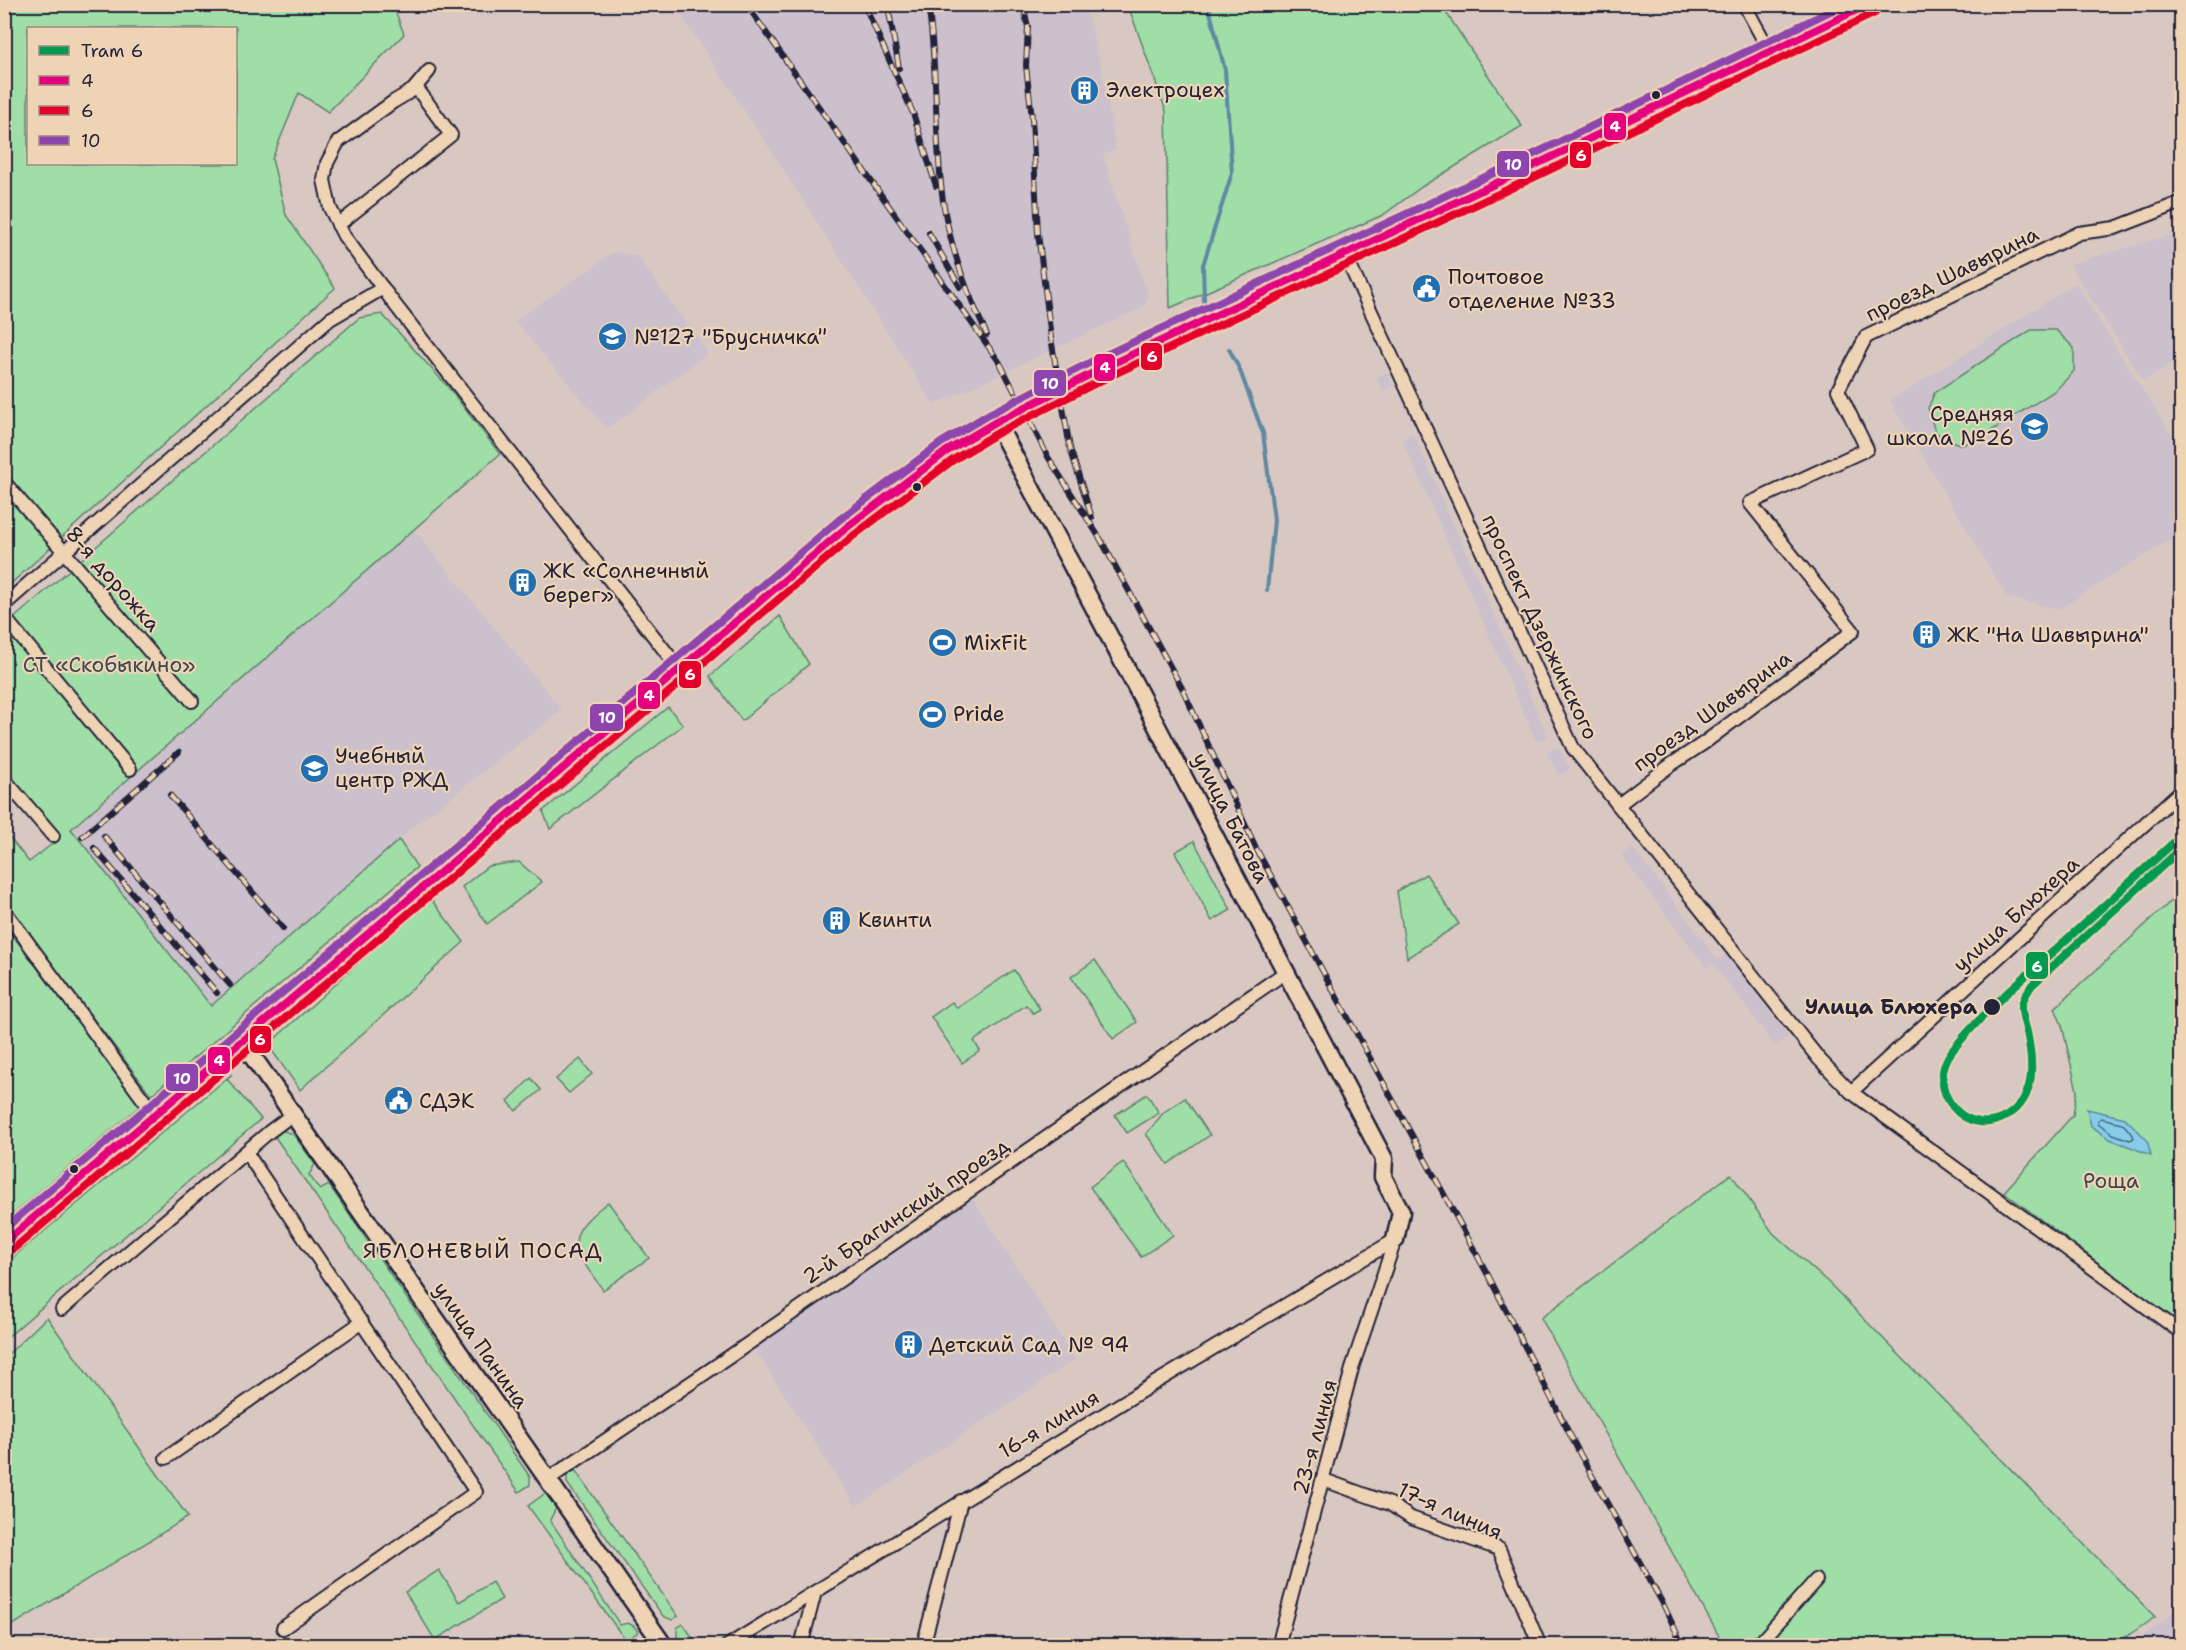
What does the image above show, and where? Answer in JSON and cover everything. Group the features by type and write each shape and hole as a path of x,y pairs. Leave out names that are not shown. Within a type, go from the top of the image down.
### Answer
{"main road":[{"path":"4,1243 891,492 947,451 996,422 1101,369 1869,4"}],"street":[{"path":"1744,4 1770,52"},
{"path":"429,71 416,87 338,142 327,163 324,180 330,208 344,236 383,288 680,670"},
{"path":"338,225 451,135 416,87"},
{"name":"проезд Шавырина","path":"1618,805 1853,631 1750,503 1867,449 1838,390 1866,337 2079,233 2115,228 2181,202"},
{"name":"проспект Дзержинского","path":"1344,253 1574,748 1618,805 1819,1059 1851,1092 2181,1333"},
{"path":"4,605 330,319 383,288"},
{"name":"улица Батова","path":"996,422 1103,620 1384,1159 1383,1177 1401,1212 1395,1240"},
{"name":"8-я дорожка","path":"4,482 192,701"},
{"path":"4,617 130,769"},
{"path":"4,779 52,836"},
{"name":"улица Блюхера","path":"1851,1092 2181,790"},
{"path":"4,910 154,1114"},
{"name":"2-й Брагинский проезд","path":"547,1480 1286,972"},
{"name":"улица Панина","path":"241,1040 664,1646"},
{"path":"62,1309 293,1114"},
{"path":"246,1152 476,1492 284,1628"},
{"name":"23-я линия","path":"1278,1646 1353,1365 1395,1240"},
{"name":"16-я линия","path":"726,1646 1144,1389 1395,1240"},
{"path":"166,1458 362,1322"},
{"name":"17-я линия","path":"1324,1480 1389,1504 1411,1518 1499,1549 1540,1646"},
{"path":"922,1646 961,1501"},
{"path":"1757,1646 1816,1581"},
{"path":"801,1646 815,1592"}],"shaded area":[{"path":"674,5 1085,5 1102,70 1116,149 1103,155 1148,296 1144,307 934,405 770,149"},
{"path":"2181,228 2181,356 2144,382 2069,264 2168,236"},
{"name":"№127 \"Брусничка\"","path":"614,252 637,256 708,353 607,429 515,321"},
{"name":"Средняя школа №26","path":"2076,283 2181,451 2181,533 2059,609 2007,597 1890,401"},
{"path":"1387,372 1393,386 1382,391 1376,377"},
{"path":"1413,433 1548,736 1536,741 1402,439"},
{"name":"Учебный центр РЖД","path":"414,530 562,710 414,826 211,1006 71,829"},
{"path":"1558,747 1570,769 1559,775 1547,753"},
{"path":"1632,847 1718,960 1726,954 1788,1036 1775,1046 1713,963 1706,967 1621,855"},
{"path":"971,1196 1075,1359 856,1507 753,1346"},
{"path":"2181,1606 2181,1645 2132,1645"}],"green space":[{"path":"5,5 393,5 404,34 328,112 299,93 272,159 286,215 335,288 5,589"},
{"path":"1128,5 1441,5 1522,126 1423,186 1383,215 1170,308 1166,111"},
{"name":"СТ «Скобыкино»","path":"382,314 448,387 500,454 71,829 211,1006 399,840 417,867 151,1095 14,913 5,897 5,832 29,862 56,841 5,780 5,626 359,318"},
{"path":"2031,330 2056,330 2074,348 2074,371 2056,390 1980,438 1962,445 1935,432 1928,408 1935,392"},
{"path":"780,616 809,664 742,721 710,676"},
{"path":"668,707 683,725 550,829 543,811"},
{"path":"5,790 12,800 13,818 5,818"},
{"path":"1194,841 1231,910 1212,921 1175,852"},
{"path":"519,862 542,882 487,924 462,887 488,866"},
{"path":"1426,874 1459,924 1407,958 1397,891"},
{"name":"Роща","path":"2181,892 2181,1325 2004,1192 2073,1115 2077,1091 2062,1025 2055,1008"},
{"path":"430,898 464,942 300,1090 268,1045"},
{"path":"4,924 141,1105 5,1221 4,1221"},
{"path":"1095,960 1137,1022 1113,1039 1071,977"},
{"path":"1014,970 1040,1009 1033,1013 1026,1005 974,1041 980,1051 962,1063 931,1017 952,1002 957,1008"},
{"path":"580,1059 592,1074 569,1093 556,1079"},
{"path":"232,1074 227,1079 261,1119 5,1339 5,1264"},
{"path":"531,1078 541,1090 516,1111 508,1101"},
{"path":"1147,1094 1159,1113 1127,1133 1115,1115"},
{"path":"1185,1098 1210,1135 1168,1164 1146,1134 1164,1112"},
{"path":"278,1129 293,1134 315,1164 309,1175 320,1190 329,1185 530,1477 530,1485 519,1492 273,1134"},
{"path":"1123,1162 1173,1235 1141,1257 1090,1187"},
{"path":"1731,1174 1773,1233 1830,1284 2155,1617 2114,1645 1724,1645 1541,1318"},
{"path":"608,1202 649,1258 603,1290 584,1263 576,1243 583,1225"},
{"path":"47,1317 188,1517 5,1630 5,1357"},
{"path":"575,1470 678,1616 672,1620 663,1616 567,1483 567,1475"},
{"path":"547,1492 557,1506 550,1520 620,1625 628,1623 638,1632 626,1641 528,1506"},
{"path":"439,1570 459,1602 492,1582 502,1599 435,1640 405,1592"},
{"path":"683,1624 698,1645 683,1645 677,1637 677,1628"}],"water":[{"path":"2087,1109 2125,1118 2147,1140 2151,1155 2110,1139 2091,1126"}],"waterway":[{"path":"1204,301 1203,265 1232,173 1225,70 1208,4"},
{"path":"1229,349 1239,368 1263,433 1274,520 1267,590"}],"railway":[{"path":"746,4 1000,363 1048,457 1101,540 1182,688 1258,852 1489,1277 1580,1454 1663,1604 1683,1646"},
{"path":"864,4 913,113 936,186"},
{"path":"928,4 940,177 946,219 960,270 987,335"},
{"path":"1023,4 1028,27 1026,66 1032,118 1038,233 1051,338 1070,448 1092,518"},
{"path":"889,12 899,68"},
{"path":"929,233 960,287"},
{"path":"82,837 179,752"},
{"path":"170,795 283,928"},
{"path":"104,836 230,985"},
{"path":"94,848 217,993"}],"tram line":[{"name":"6","path":"2182,835 2002,998 1952,1051 1944,1066 1943,1081 1946,1095 1953,1107 1964,1117 1977,1122 1992,1122 2008,1115 2024,1099 2031,1078 2031,1055 2022,1005 2032,985 2182,848"}],"transit line":[{"name":"10","path":"4,1229 839,520 941,443 991,413 1097,359 1532,155 1845,4"},
{"name":"4","path":"4,1243 846,528 947,451 996,422 1101,369 1537,164 1869,4"},
{"name":"6","path":"11,1251 853,536 953,460 1001,431 1106,378 1541,174 1875,13"}],"place":[{"name":"Электроцех","path":"1085,90"},
{"name":"Почтовое отделение №33","path":"1427,289"},
{"name":"№127 \"Брусничка\"","path":"613,337"},
{"name":"Средняя школа №26","path":"2035,426"},
{"name":"ЖК «Солнечный берег»","path":"522,583"},
{"name":"ЖК \"На Шавырина\"","path":"1926,635"},
{"name":"MixFit","path":"943,643"},
{"name":"Pride","path":"932,714"},
{"name":"Учебный центр РЖД","path":"314,768"},
{"name":"Квинти","path":"837,920"},
{"name":"Улица Блюхера","path":"1992,1007"},
{"name":"СДЭК","path":"398,1101"},
{"name":"Детский Сад № 94","path":"908,1345"}],"district":[{"name":"ЯБЛОНЕВЫЙ ПОСАД","path":"483,1250"}]}
